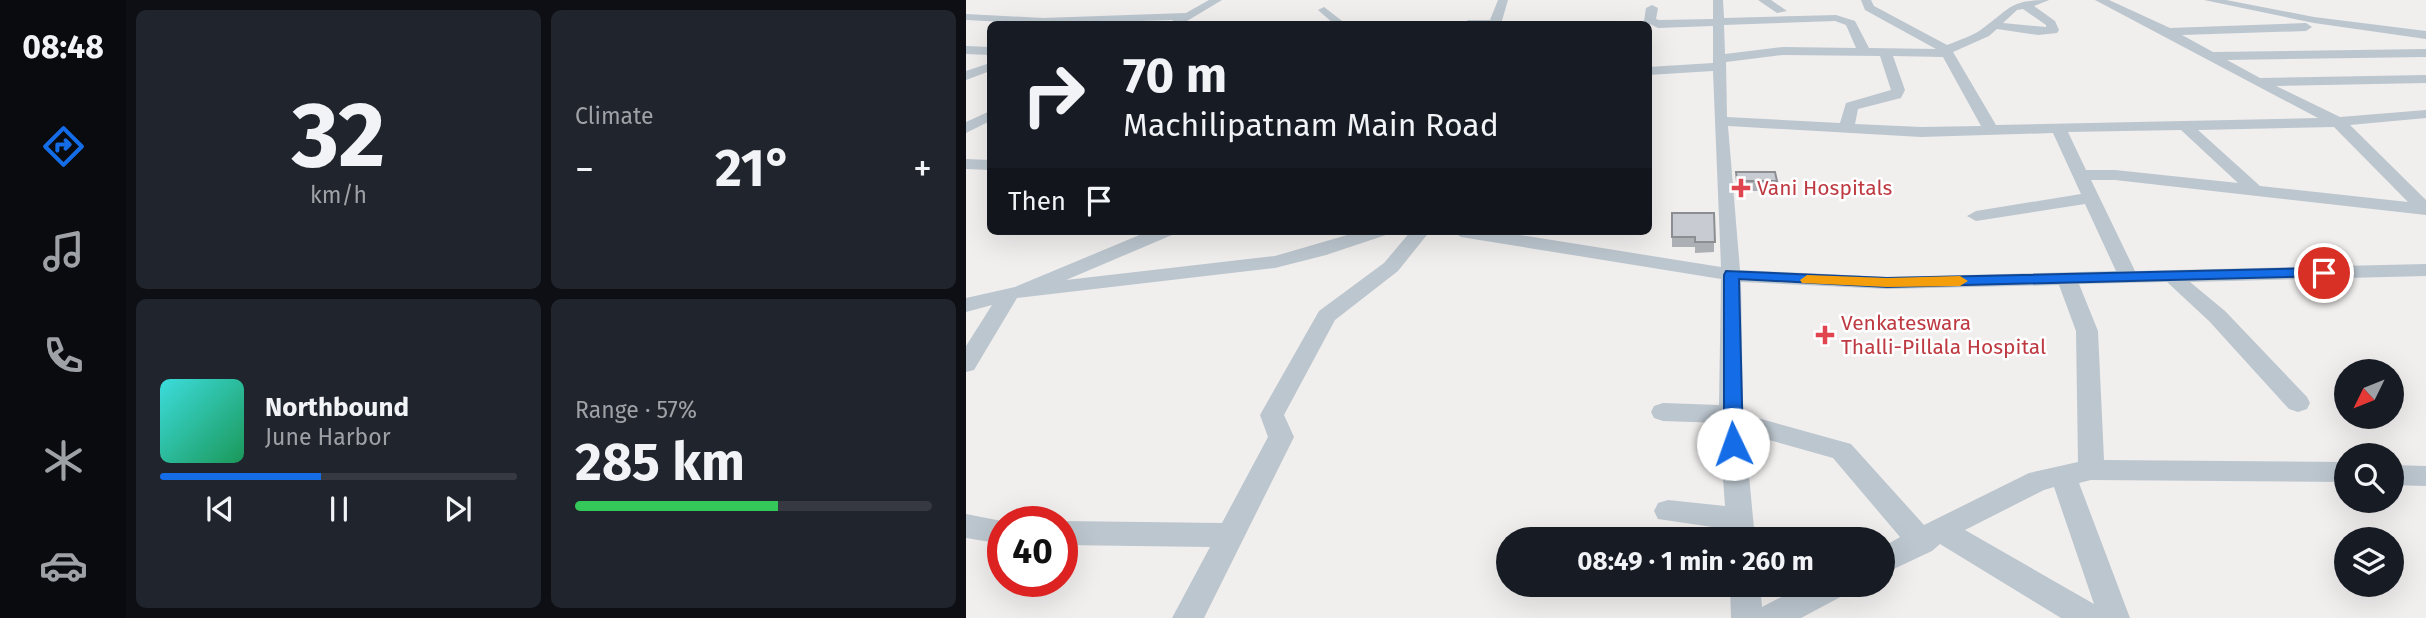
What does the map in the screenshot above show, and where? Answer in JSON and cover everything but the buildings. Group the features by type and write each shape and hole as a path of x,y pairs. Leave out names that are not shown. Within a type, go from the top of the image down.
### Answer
{"street":[{"path":"1180,21 1217,0"},
{"path":"1495,21 1503,0"},
{"path":"1718,0 1721,23 1720,121 1731,275 1731,417 1740,527"},
{"path":"1763,0 1781,11"},
{"path":"1866,0 1869,8 1947,52 1991,130"},
{"path":"1652,71 1719,63 1783,51 1947,52 1973,39 1994,25 2003,15 2023,4 2044,0"},
{"path":"2100,0 2133,9 2257,82 2338,122 2426,209"},
{"path":"2209,0 2426,35"},
{"path":"1994,25 2038,32 2053,30 2051,23 2023,4"},
{"path":"1650,21 1652,8"},
{"path":"1324,10 1337,21"},
{"path":"966,17 1043,21 1189,16"},
{"path":"1652,22 1721,23 1836,18 1851,23 1864,51"},
{"path":"2168,32 2357,25"},
{"path":"2295,27 2342,53"},
{"path":"966,50 987,51"},
{"path":"1847,128 1851,106 1896,95 1898,90 1885,51"},
{"path":"2211,56 2426,53"},
{"path":"966,76 987,68"},
{"path":"2257,82 2426,79"},
{"path":"966,84 987,85"},
{"path":"1720,121 1921,132 2338,122 2426,114"},
{"path":"966,128 987,117"},
{"path":"2184,125 2254,189"},
{"path":"2058,128 2128,277"},
{"path":"966,164 987,165"},
{"path":"2080,175 2115,175 2426,209"},
{"path":"1976,216 2091,198"},
{"path":"966,364 1016,293 1155,235"},
{"path":"966,305 1016,293 1275,262 1367,235"},
{"path":"1188,618 1282,437 1272,415 1327,316 1391,267 1418,235"},
{"path":"1512,235 1563,239 1731,275 1887,283 2426,270"},
{"path":"2172,276 2217,316 2298,403"},
{"path":"2067,279 2087,331 2077,473 2114,618"},
{"path":"1662,412 1731,417 1842,451 1931,536 2088,618"},
{"path":"1895,555 2038,480 2077,473 2334,472"},
{"path":"2404,476 2426,477"},
{"path":"1668,511 1732,527"},
{"path":"966,526 987,529"},
{"path":"1078,533 1230,535"},
{"path":"1746,597 1747,618"},
{"path":"1771,618 1812,597"}],"slow traffic":[{"path":"1807,280 1887,283 1960,281"}],"place":[{"name":"Vani Hospitals","path":"1741,188"},
{"name":"Venkateswara Thalli-Pillala Hospital","path":"1825,335"}],"route":[{"path":"1733,444 1731,275 1887,283 2324,273"}]}
